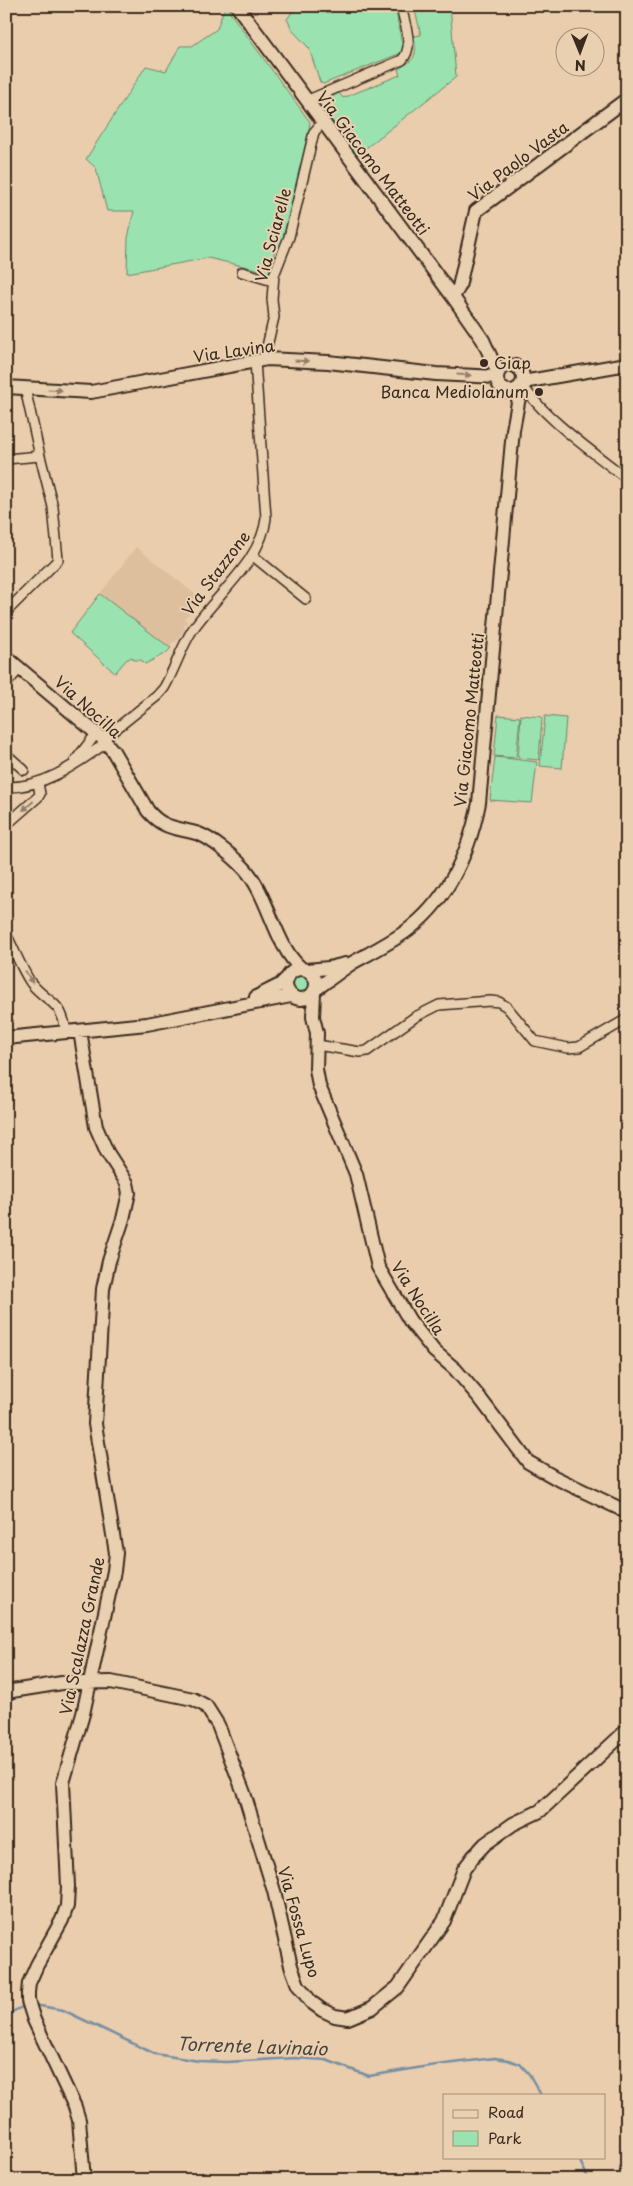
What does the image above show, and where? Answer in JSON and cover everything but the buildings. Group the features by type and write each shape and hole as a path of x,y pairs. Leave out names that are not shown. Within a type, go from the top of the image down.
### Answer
{"street":[{"name":"Via Giacomo Matteotti","path":"237,6 483,340"},
{"path":"306,101 402,60 407,55 409,48 401,6"},
{"name":"Via Paolo Vasta","path":"453,297 458,287 476,211 627,99"},
{"name":"Via Sciarelle","path":"259,360 274,317 272,299 276,269 289,237 314,132 323,122"},
{"path":"242,272 273,281"},
{"path":"483,340 520,377 528,392 564,428 627,479"},
{"path":"483,340 511,406 513,430"},
{"name":"Via Lavina","path":"6,387 91,392 259,360 328,362 499,379 512,391 520,377"},
{"name":"Via Stazzone","path":"102,738 157,696 164,688 193,629 252,555 262,538 266,518 259,360"},
{"path":"499,379 505,366 520,377 550,376 627,364"},
{"path":"513,430 520,377"},
{"path":"6,612 58,560 53,507 25,388"},
{"name":"Via Giacomo Matteotti","path":"355,962 406,932 427,912 447,888 461,863 470,841 479,803 513,430"},
{"path":"6,459 40,456"},
{"path":"252,555 306,599"},
{"name":"Via Nocilla","path":"6,657 102,738 114,751 154,818 167,826 205,837 250,874 292,958 304,969"},
{"path":"6,684 19,669"},
{"path":"71,766 102,738"},
{"path":"6,787 38,783 71,766 102,738"},
{"path":"6,754 24,770"},
{"path":"6,825 38,797 40,794 38,783"},
{"path":"6,934 31,982 55,1003 60,1011 66,1032"},
{"path":"292,958 287,991 307,1008 313,1017"},
{"path":"229,1008 266,992 288,976 304,969 329,968 355,962"},
{"path":"6,1038 147,1024 229,1008 294,998 309,998 315,991 355,962"},
{"path":"304,969 310,972 316,980 315,991"},
{"name":"Via Nocilla","path":"315,991 313,1017 317,1033 316,1069 319,1086 356,1174 378,1268 418,1334 479,1396 528,1462 554,1477 627,1512"},
{"path":"317,1045 352,1052 366,1050 415,1017 439,1005 457,1002 499,1002 514,1014 535,1041 568,1048 580,1046 627,1019"},
{"name":"Via Scalazza Grande","path":"80,1031 96,1127 107,1152 127,1183 128,1193 123,1219 109,1261 104,1289 95,1424 116,1553 114,1571 90,1681 63,1783 68,1886 67,1906 62,1920 37,1964 29,1983 28,2001 34,2020 79,2120 84,2180"},
{"name":"Via Fossa Lupo","path":"6,1692 90,1681 141,1687 193,1699 206,1706 213,1714 244,1793 274,1891 291,1966 298,1985 312,2002 322,2010 335,2016 348,2018 372,2008 398,1987 444,1921 464,1869 485,1844 512,1824 540,1811 627,1730"}],"shaded area":[{"path":"136,547 201,599 184,619 188,622 184,625 185,628 176,642 174,641 169,647 100,594"}],"green space":[{"path":"225,6 310,122 302,175 284,245 274,249 274,262 269,272 208,258 127,273 128,238 134,211 107,211 96,168 86,159 146,66 166,71 180,46 192,46 217,29"},
{"path":"297,6 395,6 403,50 401,53 323,84 320,82 309,48 293,31 287,19"},
{"path":"414,6 450,6 456,77 357,155 326,113 327,103 339,93 343,98 400,75 398,69 409,63 414,57 414,36 421,35"},
{"path":"100,594 171,648 166,653 145,664 141,660 134,660 132,657 126,660 115,673 70,633"},
{"path":"498,715 520,717 516,758 494,756"},
{"path":"521,715 542,717 539,760 518,758"},
{"path":"545,716 566,718 562,768 540,766"},
{"path":"495,757 537,762 532,803 490,800"},
{"path":"301,975 308,978 311,985 308,992 301,995 294,992 291,985 294,978"}],"waterway":[{"name":"Torrente Lavinaio","path":"34,2005 63,2010 155,2054 199,2061 227,2062 295,2058 326,2060 369,2076 495,2058 508,2060 520,2064 529,2074 540,2094"},
{"path":"6,2015 22,2007"},
{"name":"Torrente Lavinaio","path":"578,2158 589,2180"}],"place":[{"name":"Giap","path":"484,363"},
{"name":"Banca Mediolanum","path":"539,392"}]}
